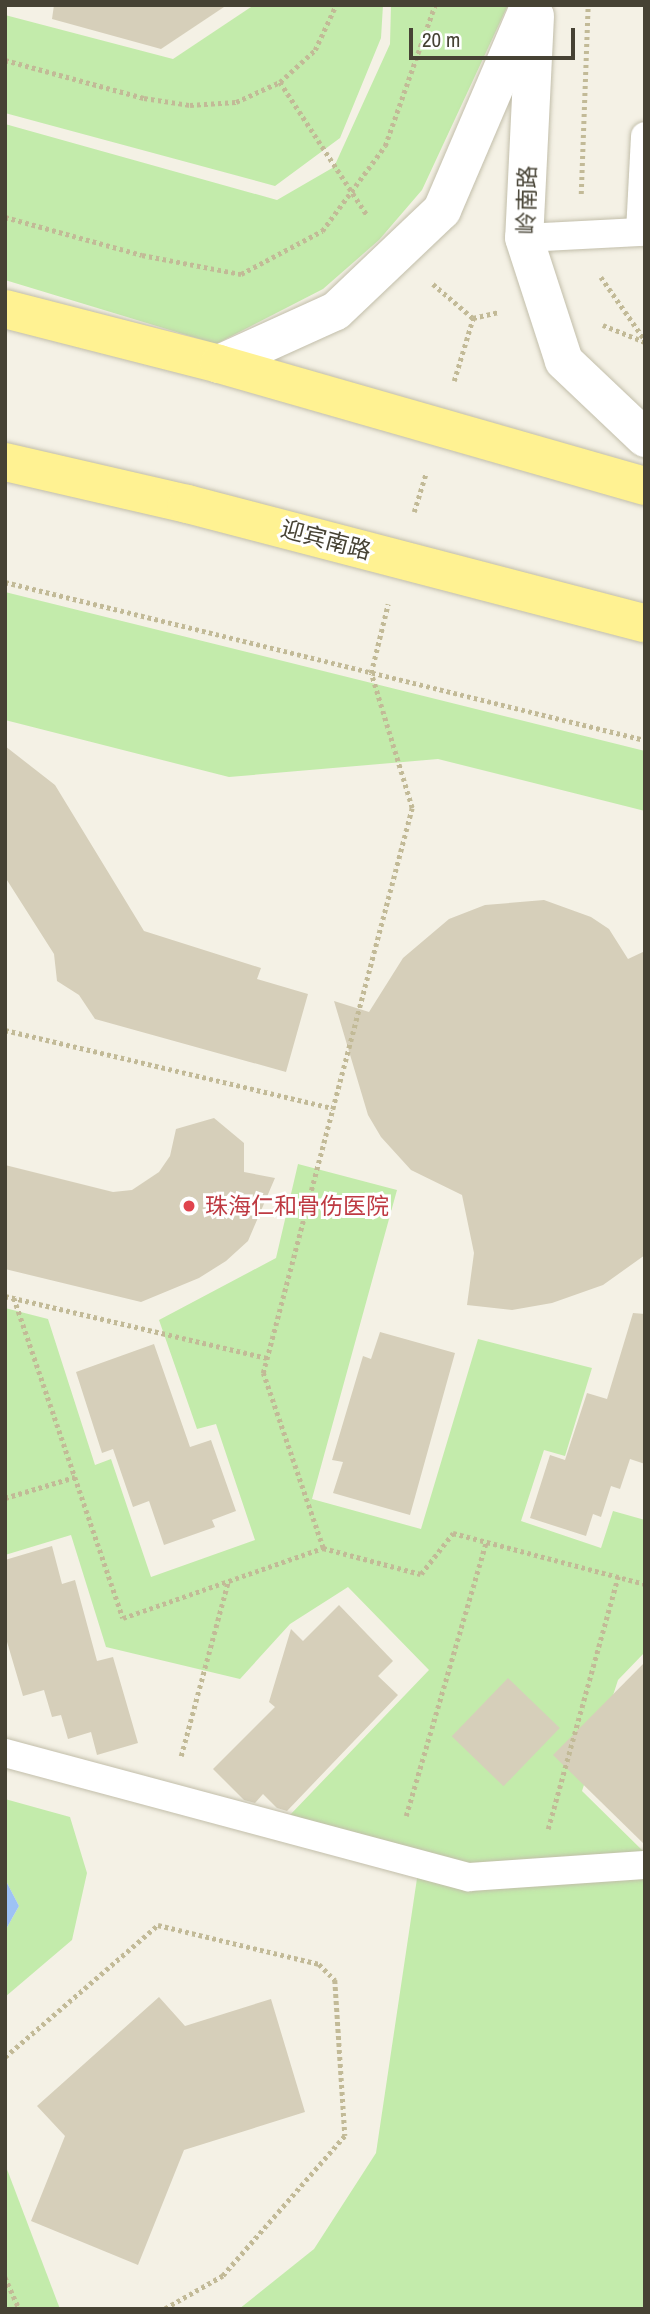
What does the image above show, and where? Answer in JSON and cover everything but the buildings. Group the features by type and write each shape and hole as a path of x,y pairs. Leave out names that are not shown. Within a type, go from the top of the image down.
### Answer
{"main road":[{"path":"5,309 219,364 645,486"},
{"name":"迎宾南路","path":"5,462 400,559 645,623"}],"street":[{"name":"岭南路","path":"533,5 524,238 565,361 645,438"},
{"path":"219,364 336,311 442,211 533,5"}],"lane":[{"path":"524,238 640,232 645,136"},
{"path":"5,1754 469,1877 645,1865"}],"path":[{"path":"5,60 144,97 190,105 236,102 280,82 315,50 337,5"},
{"path":"5,217 142,255 241,275 322,231 385,146 435,5"},
{"path":"588,5 580,235 589,259 645,340"},
{"path":"280,82 350,193 397,253"},
{"path":"323,1548 262,1373 412,808 371,673 400,559 473,318"},
{"path":"5,582 645,740"},
{"path":"5,1030 333,1108"},
{"path":"5,1296 267,1359"},
{"path":"14,1298 123,1618 323,1548 421,1574 453,1533 645,1584"},
{"path":"5,1498 75,1477"},
{"path":"394,1857 486,1542"},
{"path":"536,1873 618,1577"},
{"path":"170,1797 228,1581"},
{"path":"5,2057 158,1925 319,1964 335,1980 345,2136 223,2276 165,2309"},
{"path":"5,2277 19,2309"}],"green space":[{"path":"254,5 383,5 381,38 340,138 275,186 5,113 5,15 173,59"},
{"path":"391,5 508,5 422,190 379,240 323,289 216,344 5,280 5,124 277,200 334,167 390,44"},
{"path":"5,592 645,751 645,811 438,759 229,777 5,720"},
{"path":"298,1164 397,1190 312,1499 421,1529 478,1339 592,1368 565,1456 544,1450 521,1521 601,1548 613,1511 645,1520 645,1652 618,1680 582,1791 645,1853 470,1867 289,1816 429,1670 348,1587 290,1624 240,1679 106,1647 71,1535 5,1555 5,1308 48,1319 95,1465 111,1459 151,1577 255,1540 216,1424 197,1429 159,1320 276,1258"},
{"path":"5,1799 70,1817 87,1873 72,1940 5,1997 5,1931 19,1906 5,1879"},
{"path":"419,1865 645,1866 645,2309 239,2309 314,2249 376,2153"},
{"path":"5,2164 60,2309 5,2309"}],"water":[{"path":"5,1879 19,1906 5,1931"}],"place":[{"name":"珠海仁和骨伤医院","path":"189,1206"}]}
